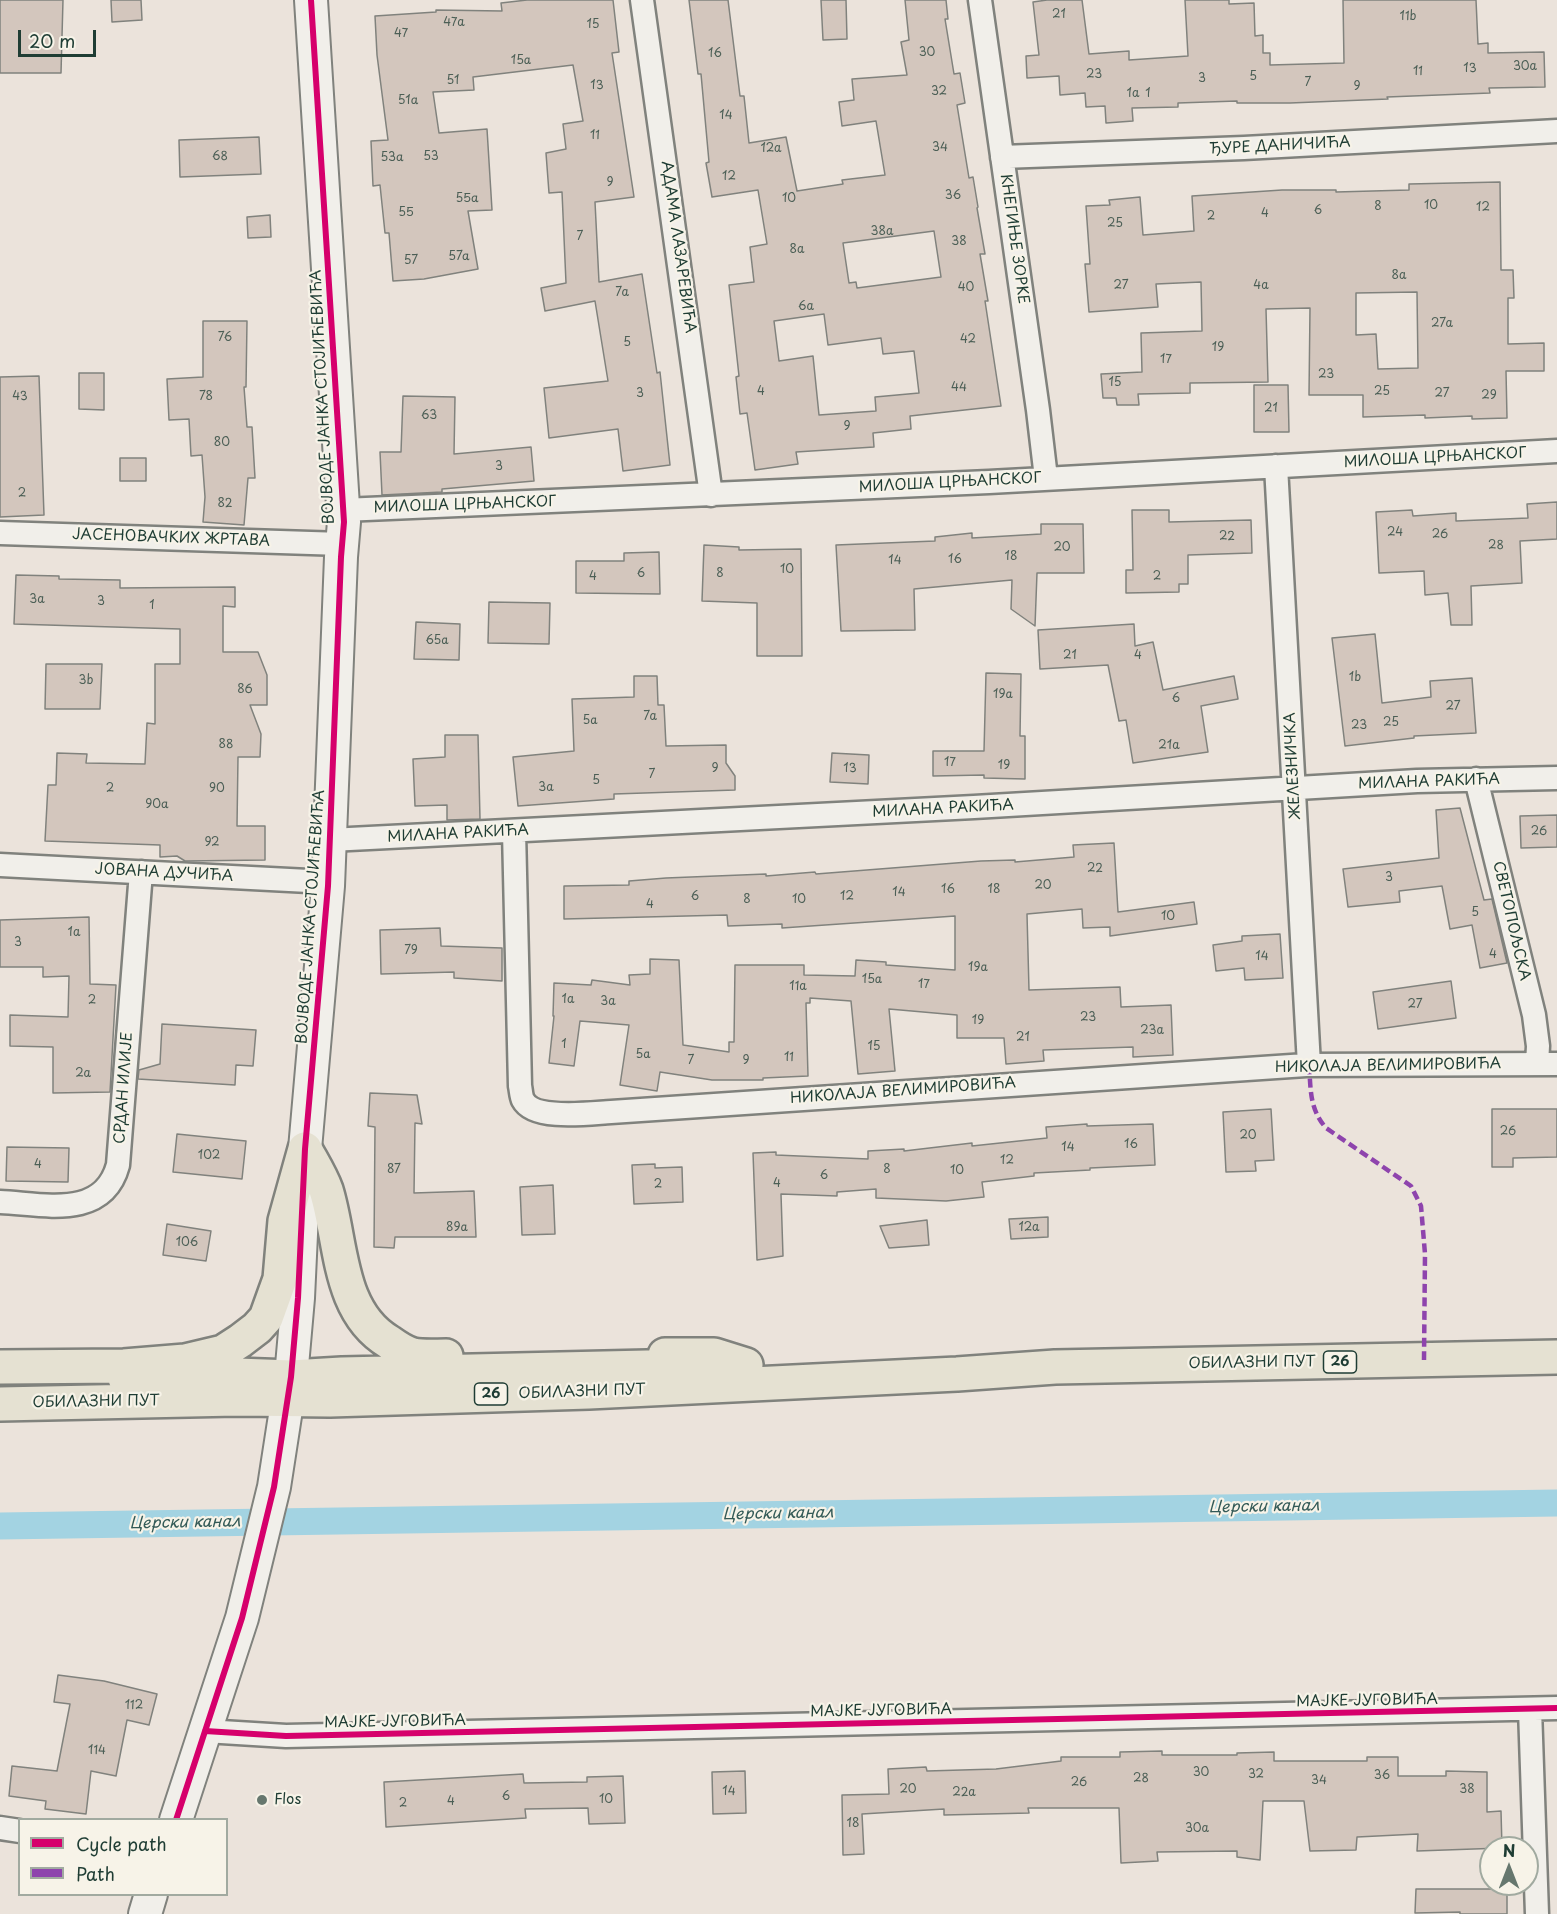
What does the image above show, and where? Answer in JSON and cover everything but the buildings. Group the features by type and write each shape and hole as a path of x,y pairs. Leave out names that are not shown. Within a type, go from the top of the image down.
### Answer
{"main road":[{"path":"305,1149 325,1188 352,1301 371,1329 412,1355 714,1355 746,1365"},
{"path":"0,1367 124,1366 186,1361 223,1352 240,1341 266,1318 280,1279 285,1221 305,1149"},
{"name":"ОБИЛАЗНИ ПУТ","path":"0,1381 237,1375 330,1400 601,1392 1055,1367 1557,1357"},
{"name":"ОБИЛАЗНИ ПУТ","path":"0,1404 289,1388 342,1374 746,1365 954,1363 1055,1367"}],"street":[{"name":"ВОЈВОДЕ ЈАНКА СТОЈИЋЕВИЋА","path":"177,1818 242,1618 274,1487 289,1388 298,1298 305,1149 328,882 343,510 311,0"},
{"name":"АДАМА ЛАЗАРЕВИЋА","path":"642,0 711,495"},
{"name":"КНЕГИЊЕ ЗОРКЕ","path":"980,0 1046,478"},
{"name":"ЂУРЕ ДАНИЧИЋА","path":"1002,157 1244,148 1557,131"},
{"name":"МИЛОША ЦРЊАНСКОГ","path":"343,510 711,495 1557,451"},
{"name":"ЖЕЛЕЗНИЧКА","path":"1276,466 1309,1065"},
{"name":"ЈАСЕНОВАЧКИХ ЖРТАВА","path":"0,533 342,544"},
{"name":"МИЛАНА РАКИЋА","path":"330,840 1476,779 1557,777"},
{"name":"СВЕТОПОЉСКА","path":"1476,779 1534,1015 1538,1046 1547,1064"},
{"name":"НИКОЛАЈА ВЕЛИМИРОВИЋА","path":"514,831 520,1086 523,1101 533,1110 565,1114 611,1112 1309,1065 1547,1064"},
{"name":"ЈОВАНА ДУЧИЋА","path":"0,865 328,882"},
{"name":"СРДАН ИЛИЈЕ","path":"0,1202 58,1205 87,1203 98,1198 106,1190 116,1174 141,872"},
{"name":"МАЈКЕ ЈУГОВИЋА","path":"205,1731 286,1736 1557,1708"},
{"path":"1530,1709 1537,1914"},
{"path":"0,1828 18,1831"},
{"path":"145,1914 151,1896"}],"waterway":[{"name":"Церски канал","path":"0,1526 1557,1503"}],"marked path":[{"path":"1309,1065 1311,1091 1320,1121 1326,1128 1411,1186 1421,1206 1425,1254 1424,1360"}],"cycle path":[{"path":"177,1818 242,1618 274,1487 291,1377 298,1298 305,1149 328,886 344,522 311,0"},
{"path":"205,1731 286,1736 1557,1708"}],"place":[{"name":"Flos","path":"262,1800"}]}
